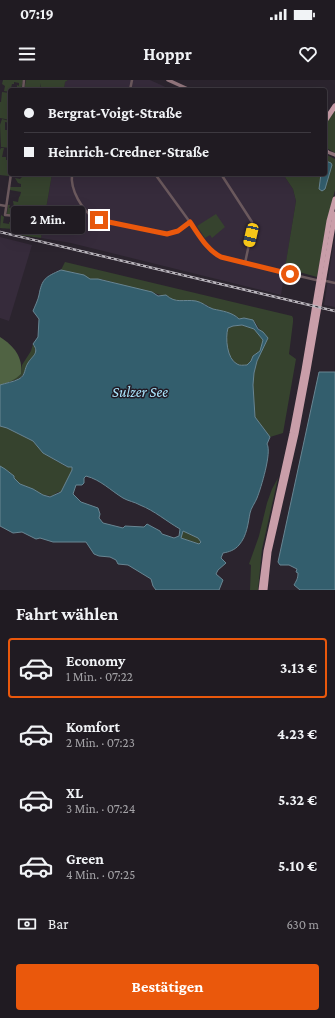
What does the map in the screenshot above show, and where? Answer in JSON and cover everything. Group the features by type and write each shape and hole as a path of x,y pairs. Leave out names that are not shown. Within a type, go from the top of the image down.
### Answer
{"highway":[{"path":"327,118 335,106"},
{"path":"265,590 271,542 296,434 329,221 335,199"},
{"path":"322,272 335,214"},
{"path":"261,590 266,551 313,332"}],"main road":[{"path":"168,80 186,88"}],"street":[{"path":"11,176 5,215 17,216"},
{"path":"72,176 72,182 76,194 88,212 95,219 167,234 178,231 190,222"},
{"path":"156,176 208,247 216,254 226,259 316,280"},
{"path":"222,176 251,218 251,235 245,263"},
{"path":"0,205 6,206"},
{"path":"326,281 335,283"}],"shaded area":[{"path":"68,80 150,80 168,88 64,88 65,82"},
{"path":"52,176 284,176 293,189 296,201 281,295 71,243 41,238"},
{"path":"335,235 335,307 324,305"},
{"path":"0,237 32,245 9,321 0,318"}],"green space":[{"path":"3,80 23,80 21,88 17,88 19,83 14,82 11,88 8,88 8,92 4,91 5,86 2,84"},
{"path":"26,80 68,80 65,82 64,88 41,88 41,83 40,88 24,88"},
{"path":"2,92 8,93 8,120 0,118"},
{"path":"335,108 335,153 327,148 327,121"},
{"path":"2,119 8,120 8,123 5,122 5,130 8,130 8,148 1,147 0,125"},
{"path":"1,148 4,148 2,157 6,157 6,160 8,156 8,176 0,175"},
{"path":"327,155 335,159 335,190 327,221 317,277 285,268 296,201 293,189 284,176 327,176"},
{"path":"52,176 41,238 19,235 19,232 15,231 16,227 19,225 19,231 22,216 7,214 8,205 10,205 9,208 14,207 13,201 18,202 21,192 10,190 10,187 21,187 21,184 18,183 15,178 20,179 22,177"},
{"path":"216,214 225,227 212,238 210,235 205,238 197,226"},
{"path":"1,215 4,217 3,223 13,223 14,218 13,229 0,228"},
{"path":"65,262 292,316 293,322 289,354 296,359 283,433 270,437 255,417 253,385 254,373 257,361 268,338 255,322 244,318 239,319 230,313 213,309 204,304 174,300 166,295 160,295 100,279 91,279 61,270"},
{"path":"242,325 254,329 264,340 260,351 253,356 247,365 239,365 231,358 227,342 228,328"},
{"path":"0,337 13,348 19,357 21,362 21,374 11,381 0,385"},
{"path":"33,344 36,352 23,375 9,382 21,374 22,365 31,351"},
{"path":"0,426 33,441 43,453 67,467 72,467 72,470 61,492 58,492 52,496 43,495 20,484 9,472 0,467"},
{"path":"278,478 262,549 258,590 250,590 251,565 249,564 259,536 267,503"},
{"path":"183,531 198,538 201,542 199,544 181,538"}],"water":[{"path":"327,161 332,165 325,189 322,191 319,189 321,176 327,176"},
{"name":"Sulzer See","path":"61,270 84,275 90,279 98,279 152,292 158,296 166,295 176,300 198,302 213,309 230,313 239,319 244,318 253,320 258,329 268,338 257,361 253,385 255,417 270,437 267,444 267,462 259,493 251,511 244,538 237,547 223,553 221,558 226,563 218,570 216,574 223,580 219,590 156,590 151,579 128,565 118,564 116,560 110,557 94,554 86,542 53,542 40,538 36,539 22,532 13,533 0,526 0,466 14,476 20,484 50,497 61,492 72,470 72,467 68,467 43,453 33,441 0,426 0,385 19,379 24,374 28,363 36,352 33,344 38,337 39,319 33,311 43,282","holes":["242,325 254,329 263,340 260,351 253,356 247,365 239,365 231,358 227,342 228,328","86,476 96,480 123,498 156,513 180,529 179,536 174,538 162,534 160,531 147,524 144,527 125,526 123,528 103,523 99,518 100,514 98,508 81,502 73,494 76,485 82,485 84,483 84,478","183,531 198,538 201,542 199,544 181,538"]},
{"path":"319,372 335,372 335,590 300,590 294,585 298,577 298,573 296,572 297,569 289,565 280,565 278,562"}],"railway":[{"path":"0,232 335,311"}],"route":[{"path":"99,220 160,234 172,234 190,222 208,247 221,257 290,274"}]}
